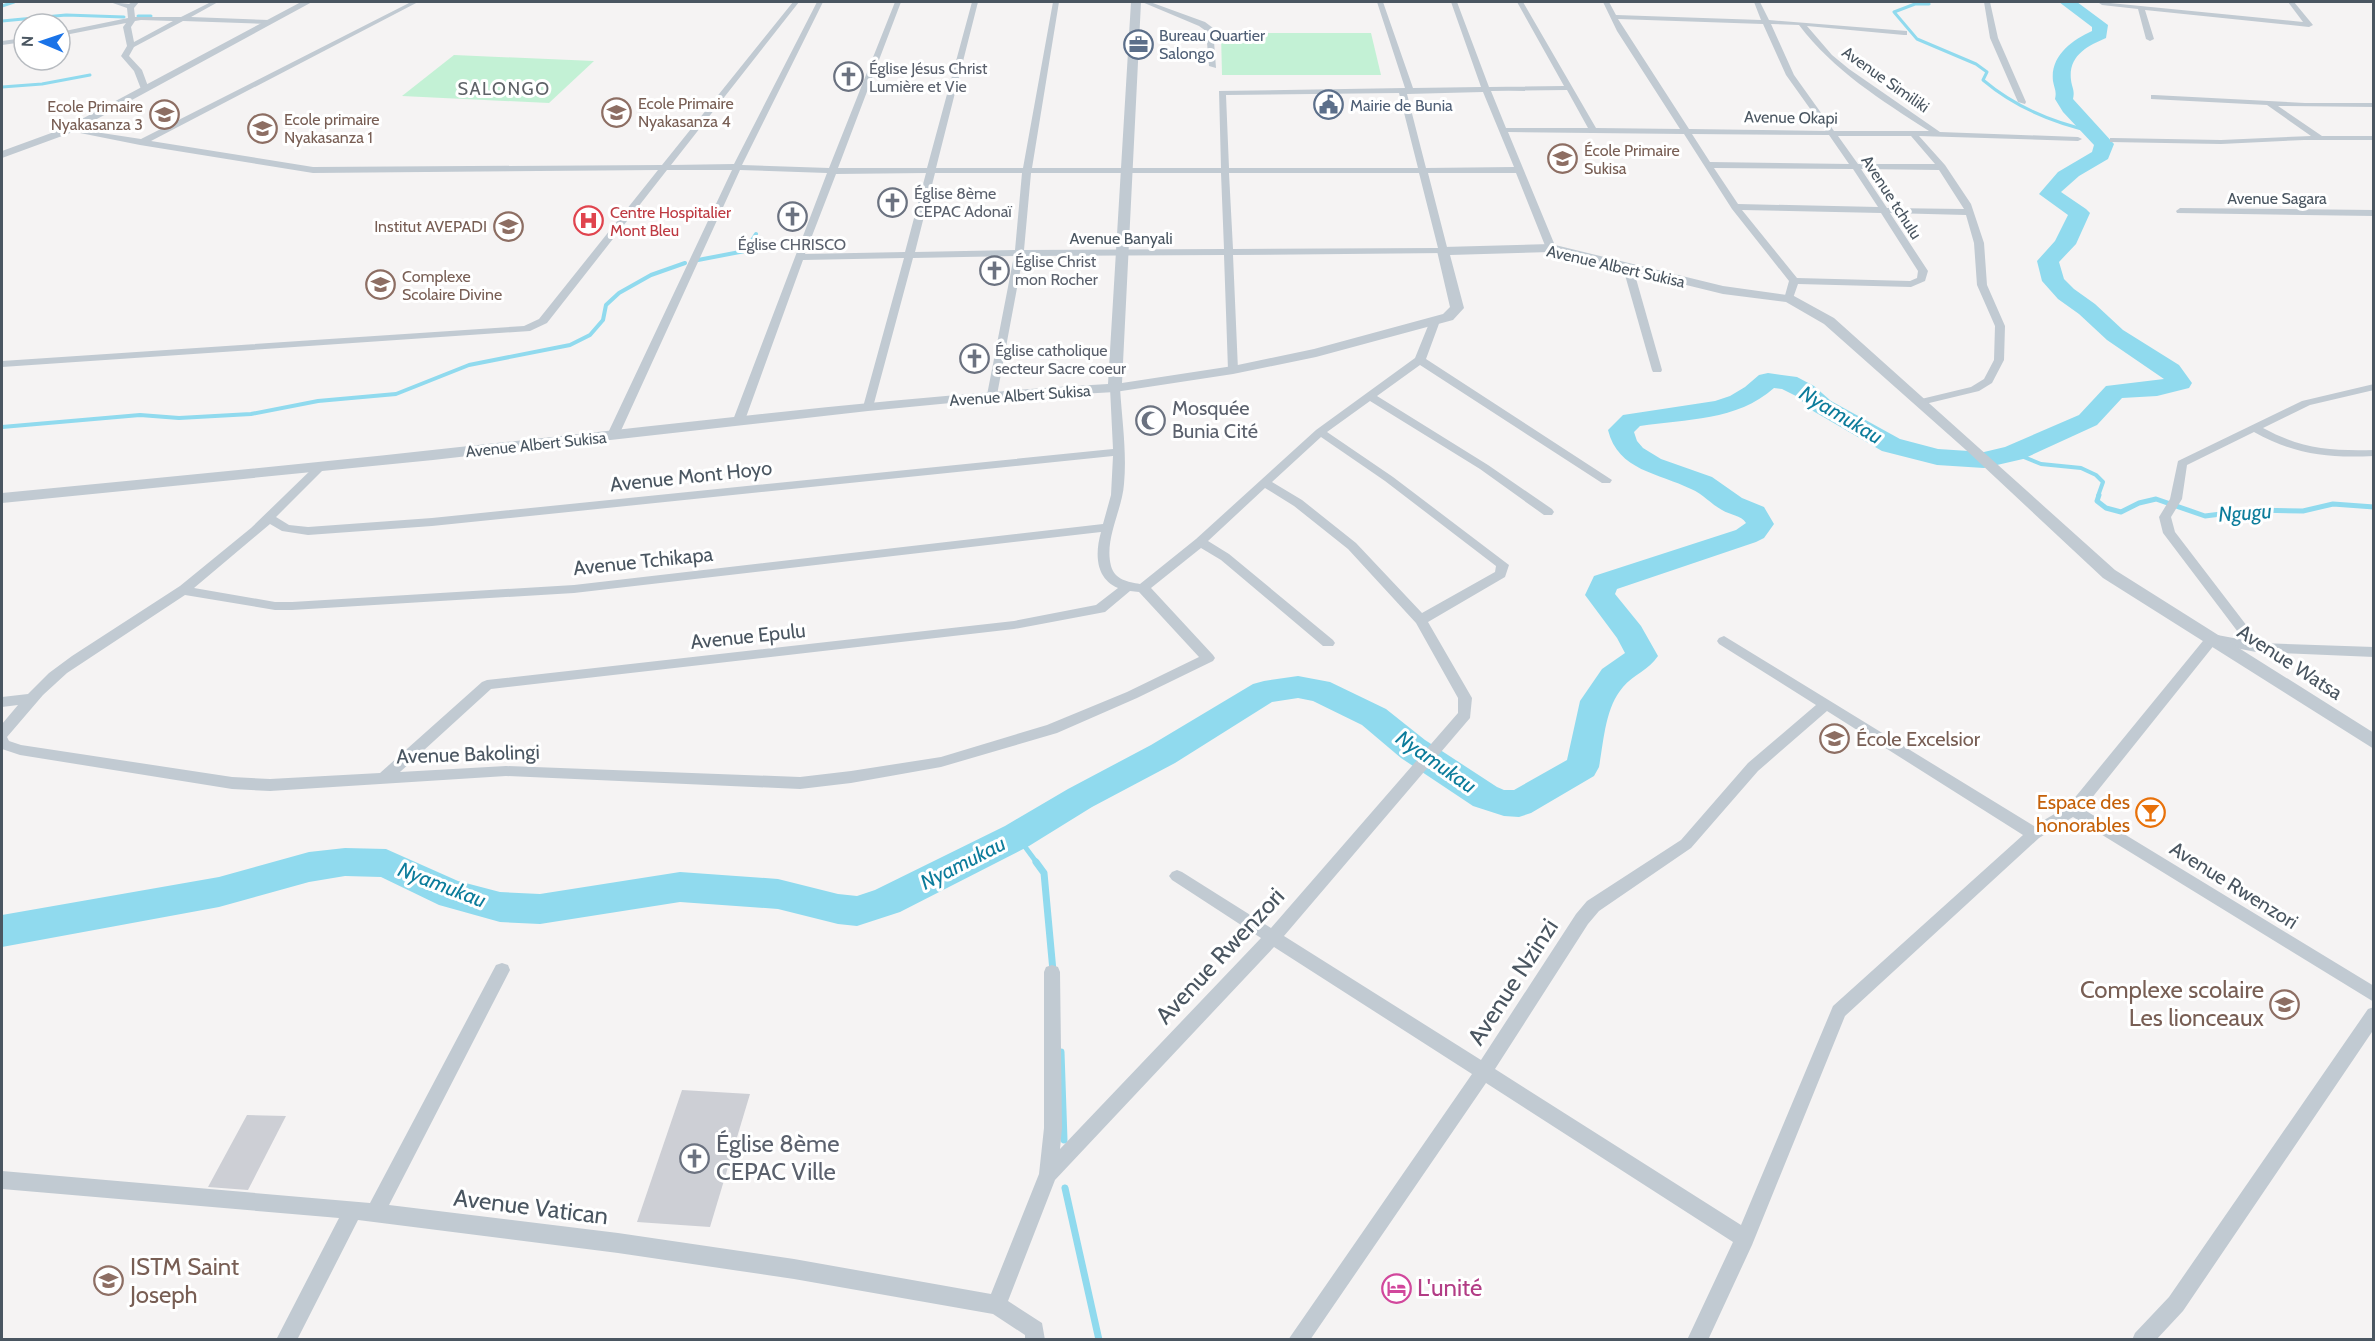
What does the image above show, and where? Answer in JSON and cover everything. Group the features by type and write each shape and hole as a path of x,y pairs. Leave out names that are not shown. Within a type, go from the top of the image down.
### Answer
{"street":[{"path":"112,2 133,4 132,20 127,27 131,46"},
{"path":"145,89 138,70 125,56 131,46 215,2"},
{"path":"2,155 69,130 307,2"},
{"path":"140,142 415,2"},
{"path":"2,364 65,362 526,329 543,321 796,2"},
{"path":"613,435 737,167 820,2"},
{"path":"739,420 799,257 898,2"},
{"path":"868,408 911,255 930,171 975,2"},
{"path":"992,395 1019,253 1027,171 1056,2"},
{"path":"1136,2 1124,254 1114,388 1120,452 1117,497 1106,528 1104,555 1106,569 1112,580 1127,587 1143,588 1200,542 1320,432 1420,360 1435,321"},
{"path":"1145,2 1202,24 1210,30 1213,66"},
{"path":"1380,2 1407,92 1422,171 1443,251"},
{"path":"1454,2 1486,90 1551,248"},
{"path":"1520,2 1593,130"},
{"path":"1606,2 1621,31 1735,207 1794,281 1789,299"},
{"name":"Avenue tchulu","path":"1757,2 1790,75 1856,167 1881,210 1923,271 1922,279 1911,284 1794,281"},
{"path":"1987,2 1994,38 2022,102"},
{"path":"2103,3 2309,25 2291,2"},
{"path":"2141,7 2150,39"},
{"path":"1615,17 1766,21 1904,33"},
{"path":"72,32 132,20 184,18 269,22"},
{"name":"Avenue Similiki","path":"1801,23 1831,60 1938,134"},
{"path":"1233,370 1222,93 1570,88"},
{"path":"2154,97 2270,104 2373,105"},
{"path":"2270,104 2319,137"},
{"path":"69,130 313,170 737,167 832,171 1519,170"},
{"name":"Avenue Okapi","path":"1504,130 1686,133 1831,132 2078,139"},
{"path":"1913,134 1942,167 1967,204 1979,243 1982,285 2000,326 1999,360 1988,381 1975,389 1921,402"},
{"path":"2113,140 2221,142 2319,137 2373,138"},
{"path":"1709,165 1942,167"},
{"path":"1735,207 1970,212"},
{"name":"Avenue Sagara","path":"2180,211 2373,213"},
{"name":"Avenue Albert Sukisa","path":"2,498 739,420 992,395 1114,388 1233,370 1316,353 1448,317 1457,308 1443,251 1551,248 1723,290 1789,299 1829,321 1995,470"},
{"name":"Avenue Banyali","path":"799,257 1019,253 1443,251"},
{"path":"1628,268 1657,370"},
{"path":"1420,360 1606,480"},
{"path":"2256,647 2169,533 2165,517 2173,504 2182,463 2306,404 2373,387"},
{"path":"1370,397 1484,467 1548,512"},
{"path":"2255,428 2282,444 2317,454 2373,453"},
{"path":"1320,432 1389,479 1503,565 1501,574 1421,620"},
{"name":"Avenue Mont Hoyo","path":"269,518 286,528 308,531 432,522 1120,452"},
{"path":"2,733 60,670 142,614 182,590 224,558 269,518 321,466"},
{"name":"Avenue Watsa","path":"1995,470 2109,574 2373,742"},
{"name":"Avenue Rwenzori","path":"1048,1173 1273,937 1465,714 1465,698 1421,620 1352,546 1298,503 1265,483"},
{"name":"Avenue Tchikapa","path":"182,590 275,606 292,606 574,589 1106,528"},
{"path":"1200,542 1225,557 1328,644"},
{"name":"Avenue Epulu","path":"385,777 487,685 1014,625 1100,609 1127,587"},
{"name":"Avenue Bakolingi","path":"2,740 3,744 20,750 232,783 303,784 506,771 800,783 851,777 941,762 1052,729 1132,695 1208,658 1143,588"},
{"path":"1697,1340 1745,1238 1839,1011 2034,834 2073,810 2212,639 2256,647 2373,652"},
{"path":"1724,641 2034,834"},
{"path":"2,702 33,698"},
{"name":"Avenue Nzinzi","path":"1298,1340 1485,1070 1582,919 1593,906 1686,844 1753,767 1825,705"},
{"name":"Avenue Rwenzori","path":"2073,810 2373,995"},
{"path":"1177,876 1485,1070 1745,1238"},
{"path":"375,1213 502,970"},
{"path":"997,1305 1048,1173 1053,1128 1050,1041 1052,972"},
{"path":"2142,1340 2176,1304 2373,1014"},
{"name":"Avenue Vatican","path":"2,1180 353,1210 618,1243 794,1269 997,1305 1035,1330 1035,1340"},
{"path":"286,1340 353,1210"}],"green space":[{"path":"1221,33 1371,33 1381,75 1222,75"},
{"path":"454,55 594,61 549,103 402,96"}],"building":[{"name":"Église 8ème CEPAC Ville","path":"682,1090 750,1094 710,1227 637,1222"},
{"path":"247,1115 286,1116 248,1190 208,1187"}],"waterway":[{"path":"2,6 14,2"},
{"path":"1928,2 1929,4 1915,4 1894,12 1917,39 1976,64 1987,72 1983,80 2022,106 2064,124 2095,132"},
{"name":"Nyamukau","path":"2,931 219,892 309,867 345,862 386,863 452,894 500,907 540,909 680,887 778,894 838,909 857,911 887,901 1017,836 1080,798 1163,754 1264,692 1298,687 1319,690 1374,717 1413,749 1485,797 1504,803 1519,804 1582,767 1596,701 1613,677 1642,656 1630,633 1600,595 1604,583 1746,536 1754,532 1760,524 1754,513 1732,504 1702,483 1652,465 1634,454 1624,442 1621,430 1632,420 1722,407 1739,401 1768,380 1788,382 1805,391 1822,406 1891,445 1937,457 1984,460 2014,453 2088,420 2115,391 2157,388 2180,383 2170,370 2115,335 2053,281 2048,261 2065,244 2079,213 2049,194 2065,177 2101,155 2104,144 2064,99 2066,91 2062,80 2065,60 2079,43 2100,34 2100,25 2067,2"},
{"path":"2,21 66,15 124,17"},
{"path":"138,16 151,16"},
{"path":"2,87 42,84 90,75"},
{"path":"698,260 745,251 756,234"},
{"path":"2,427 140,415 179,418 251,414 318,401 396,394 469,365 570,345 590,335 603,320 606,305 619,293 651,275 685,263"},
{"name":"Ngugu","path":"2014,453 2041,464 2081,468 2096,475 2103,482 2098,496"},
{"name":"Ngugu","path":"2099,495 2097,501 2106,508 2121,512 2139,503 2156,499 2205,516 2253,510 2303,511 2333,504 2374,507"},
{"path":"1017,836 1037,863"},
{"path":"1036,862 1044,873 1053,971"},
{"path":"1061,1052 1064,1140"},
{"path":"1065,1188 1099,1340"}],"place":[{"name":"Bureau Quartier Salongo","path":"1138,44"},
{"name":"Église Jésus Christ Lumière et Vie","path":"848,77"},
{"name":"Mairie de Bunia","path":"1329,105"},
{"name":"Ecole Primaire Nyakasanza 4","path":"617,112"},
{"name":"Ecole Primaire Nyakasanza 3","path":"164,115"},
{"name":"Ecole primaire Nyakasanza 1","path":"263,128"},
{"name":"École Primaire Sukisa","path":"1563,159"},
{"name":"Église 8ème CEPAC Adonaï","path":"893,202"},
{"name":"Église CHRISCO","path":"792,216"},
{"name":"Centre Hospitalier Mont Bleu","path":"589,221"},
{"name":"Institut AVEPADI","path":"508,226"},
{"name":"Église Christ mon Rocher","path":"994,270"},
{"name":"Complexe Scolaire Divine","path":"381,285"},
{"name":"Église catholique secteur Sacre coeur","path":"974,359"},
{"name":"Mosquée Bunia Cité","path":"1151,420"},
{"name":"École Excelsior","path":"1835,739"},
{"name":"Espace des honorables","path":"2151,813"},
{"name":"Complexe scolaire Les lionceaux","path":"2285,1004"},
{"name":"Église 8ème CEPAC Ville","path":"695,1158"},
{"name":"ISTM Saint Joseph","path":"109,1281"},
{"name":"L'unité","path":"1396,1288"}],"district":[{"name":"SALONGO","path":"504,89"}]}
